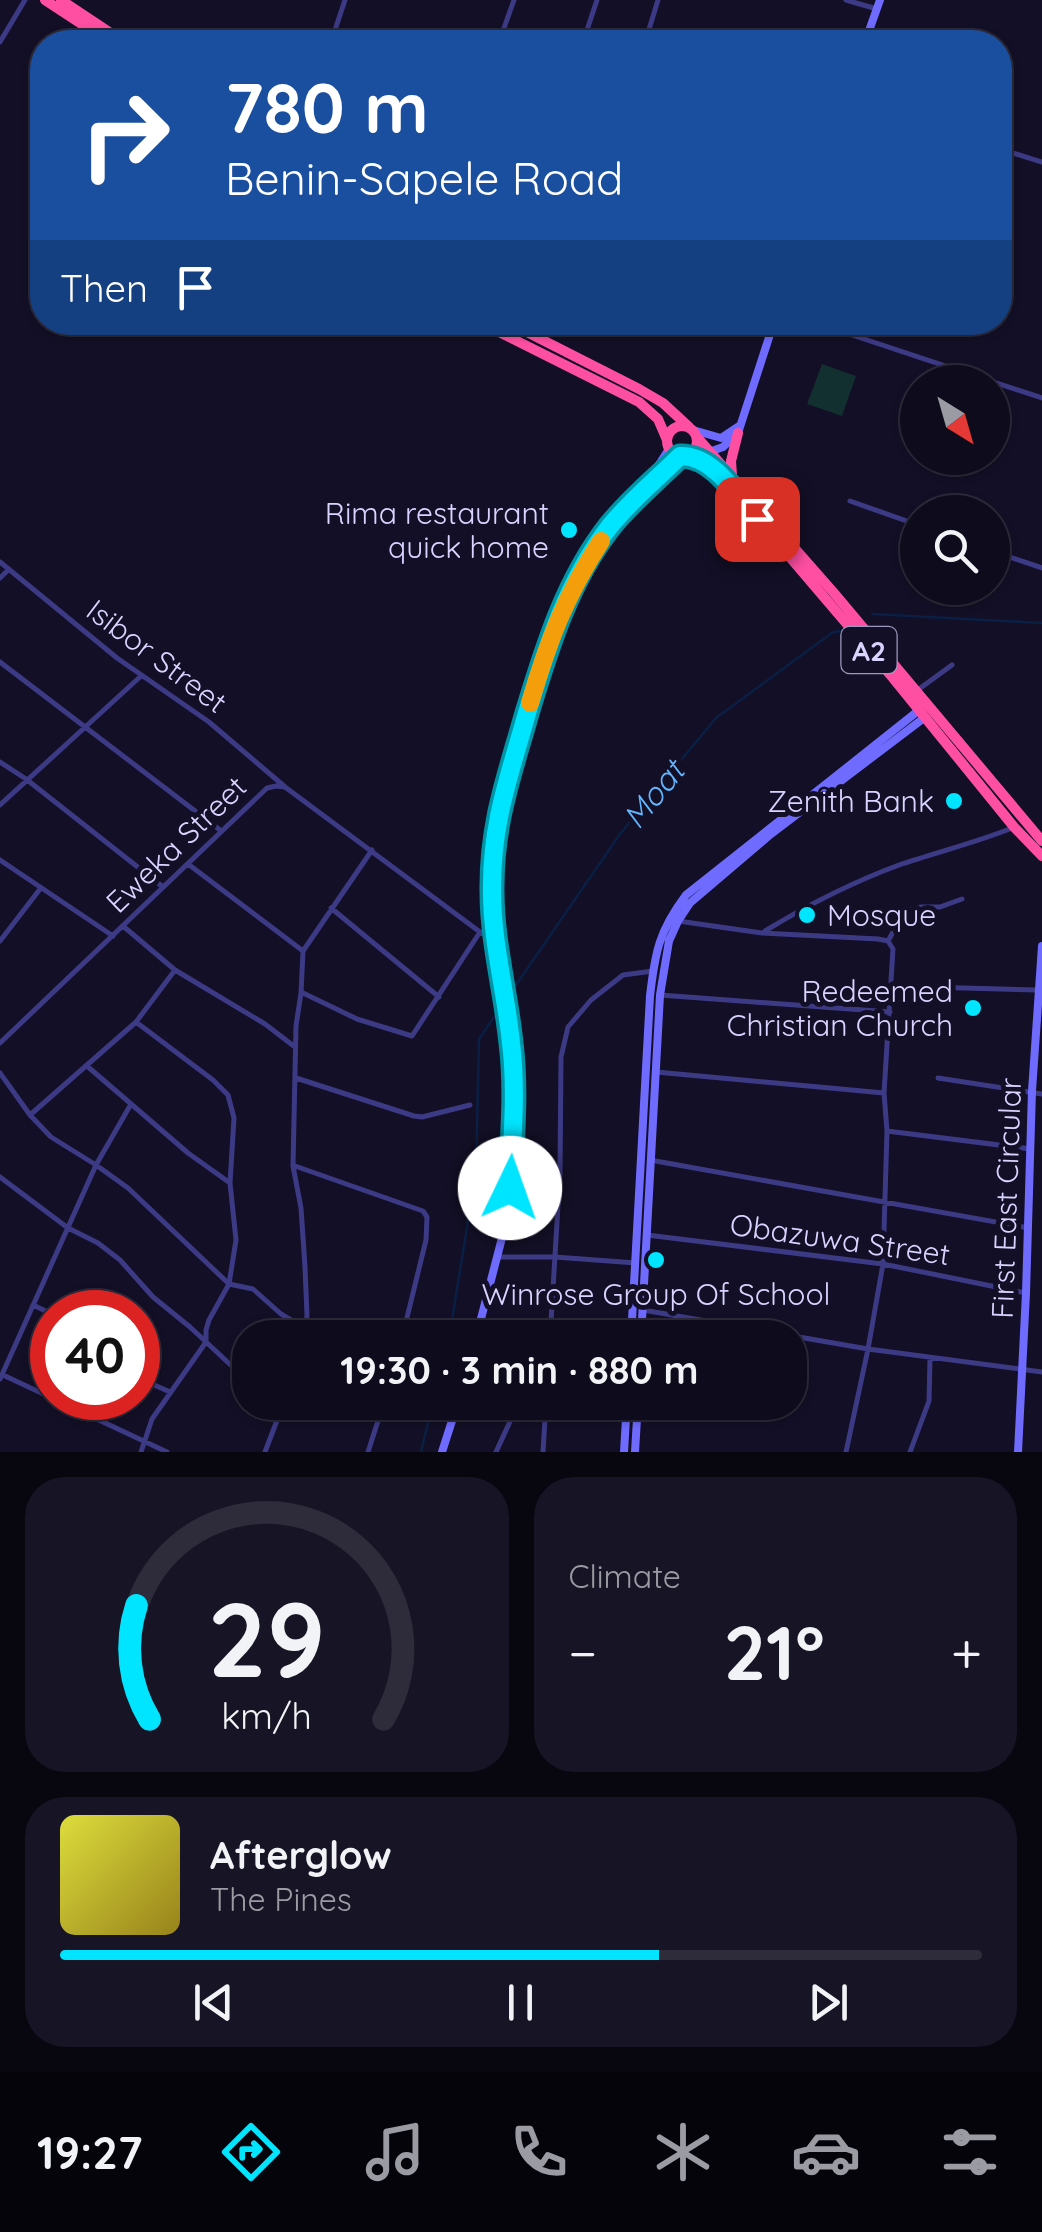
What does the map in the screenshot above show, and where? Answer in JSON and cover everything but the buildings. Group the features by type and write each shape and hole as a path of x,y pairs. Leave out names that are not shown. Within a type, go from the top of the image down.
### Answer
{"highway":[{"path":"45,0 91,30"},
{"path":"61,0 106,30"},
{"name":"A2","path":"505,335 639,402 658,419 668,444 718,473 1042,856"},
{"name":"A2","path":"532,335 638,388 663,403 693,431 1042,841"},
{"path":"668,444 668,435 674,428 693,431 696,445 687,456"},
{"path":"732,476 731,461 740,428"}],"street":[{"path":"0,42 25,0"},
{"path":"335,30 345,0"},
{"path":"504,30 514,0"},
{"path":"587,30 596,0"},
{"path":"649,30 658,0"},
{"path":"846,0 879,5 870,30"},
{"path":"1012,153 1042,162"},
{"path":"481,1320 499,1256 510,1188 513,1110 512,1046 492,898 499,807 547,644 579,575 609,528 646,486 687,456 712,452 731,442 740,428 770,335"},
{"path":"852,335 1042,398"},
{"path":"693,431 720,438 740,428"},
{"path":"646,486 668,444"},
{"path":"850,501 900,518"},
{"path":"1010,557 1042,568"},
{"name":"Isibor Street","path":"0,562 140,676 210,722 285,788"},
{"path":"0,578 9,569"},
{"path":"0,662 220,830"},
{"path":"916,691 952,665"},
{"path":"0,804 140,676"},
{"path":"642,1320 640,1264 647,1235 660,996 666,952 678,921 690,903 728,869 921,714"},
{"path":"633,1320 640,1264 653,971 660,938 686,895 921,714"},
{"path":"0,762 163,887"},
{"name":"Eweka Street","path":"0,1042 266,788 285,788 496,940"},
{"path":"762,933 797,911 898,866 1014,827"},
{"path":"307,1320 301,1208 293,1166 302,950 372,850"},
{"path":"0,860 113,936"},
{"path":"188,864 302,950"},
{"path":"0,940 40,889"},
{"path":"888,942 902,916 911,910 940,907 962,899"},
{"path":"331,908 439,997"},
{"path":"678,921 762,933 888,942"},
{"path":"124,926 176,970 265,1024 295,1047"},
{"path":"302,993 410,1036 480,932"},
{"path":"846,1452 883,1264 887,1131 884,1093 893,949 888,942"},
{"name":"First East Circular","path":"1018,1452 1032,1091 1042,946"},
{"path":"30,1116 136,1022 176,970"},
{"path":"551,1320 560,1173 561,1056 568,1027 591,1000 624,975 653,971"},
{"path":"891,986 1040,990"},
{"path":"660,996 890,1012"},
{"path":"136,1022 228,1095 234,1118 230,1183 236,1240 229,1284 206,1330 206,1342 152,1419 141,1452"},
{"path":"87,1066 188,1153 230,1183"},
{"path":"656,1072 884,1093"},
{"path":"0,1073 30,1116 52,1137 128,1188 229,1284 254,1289 291,1320"},
{"path":"294,1078 414,1116 470,1104"},
{"path":"938,1078 1042,1094"},
{"path":"1032,1091 1042,1082"},
{"path":"41,1290 96,1165 131,1104"},
{"path":"887,1131 1031,1150"},
{"path":"650,1160 1028,1228"},
{"path":"293,1166 424,1211 426,1240 406,1320"},
{"path":"0,1176 68,1228 120,1260 153,1297 232,1367"},
{"name":"Obazuwa Street","path":"647,1235 883,1264 1026,1293"},
{"path":"499,1256 640,1264"},
{"path":"643,1310 868,1349 1042,1372"},
{"path":"30,1314 1,1376 167,1452"},
{"path":"910,1452 929,1401 930,1358"},
{"path":"160,1388 170,1392"},
{"path":"266,1452 278,1420"},
{"path":"368,1452 378,1420"},
{"path":"442,1452 452,1420"},
{"path":"496,1452 511,1420"},
{"path":"543,1452 545,1420"},
{"path":"624,1452 626,1420"},
{"path":"635,1452 637,1420"}],"green space":[{"path":"822,364 856,376 842,416 807,404"}],"waterway":[{"name":"Moat","path":"872,614 1042,623"},
{"name":"Moat","path":"507,998 620,834 716,718 833,632 842,631"},
{"name":"Moat","path":"452,1320 476,1172 479,1039 501,1007"},
{"name":"Moat","path":"421,1452 429,1420"}],"slow traffic":[{"path":"530,703 556,621 601,541"}],"place":[{"name":"Rima restaurant quick home","path":"569,530"},
{"name":"Zenith Bank","path":"954,801"},
{"name":"Mosque","path":"807,915"},
{"name":"Redeemed Christian Church","path":"973,1008"},
{"name":"Winrose Group Of School","path":"656,1260"}],"route":[{"path":"510,1188 512,1046 496,940 492,859 499,807 547,644 579,575 609,528 646,486 680,456 704,461 757,519"}]}
